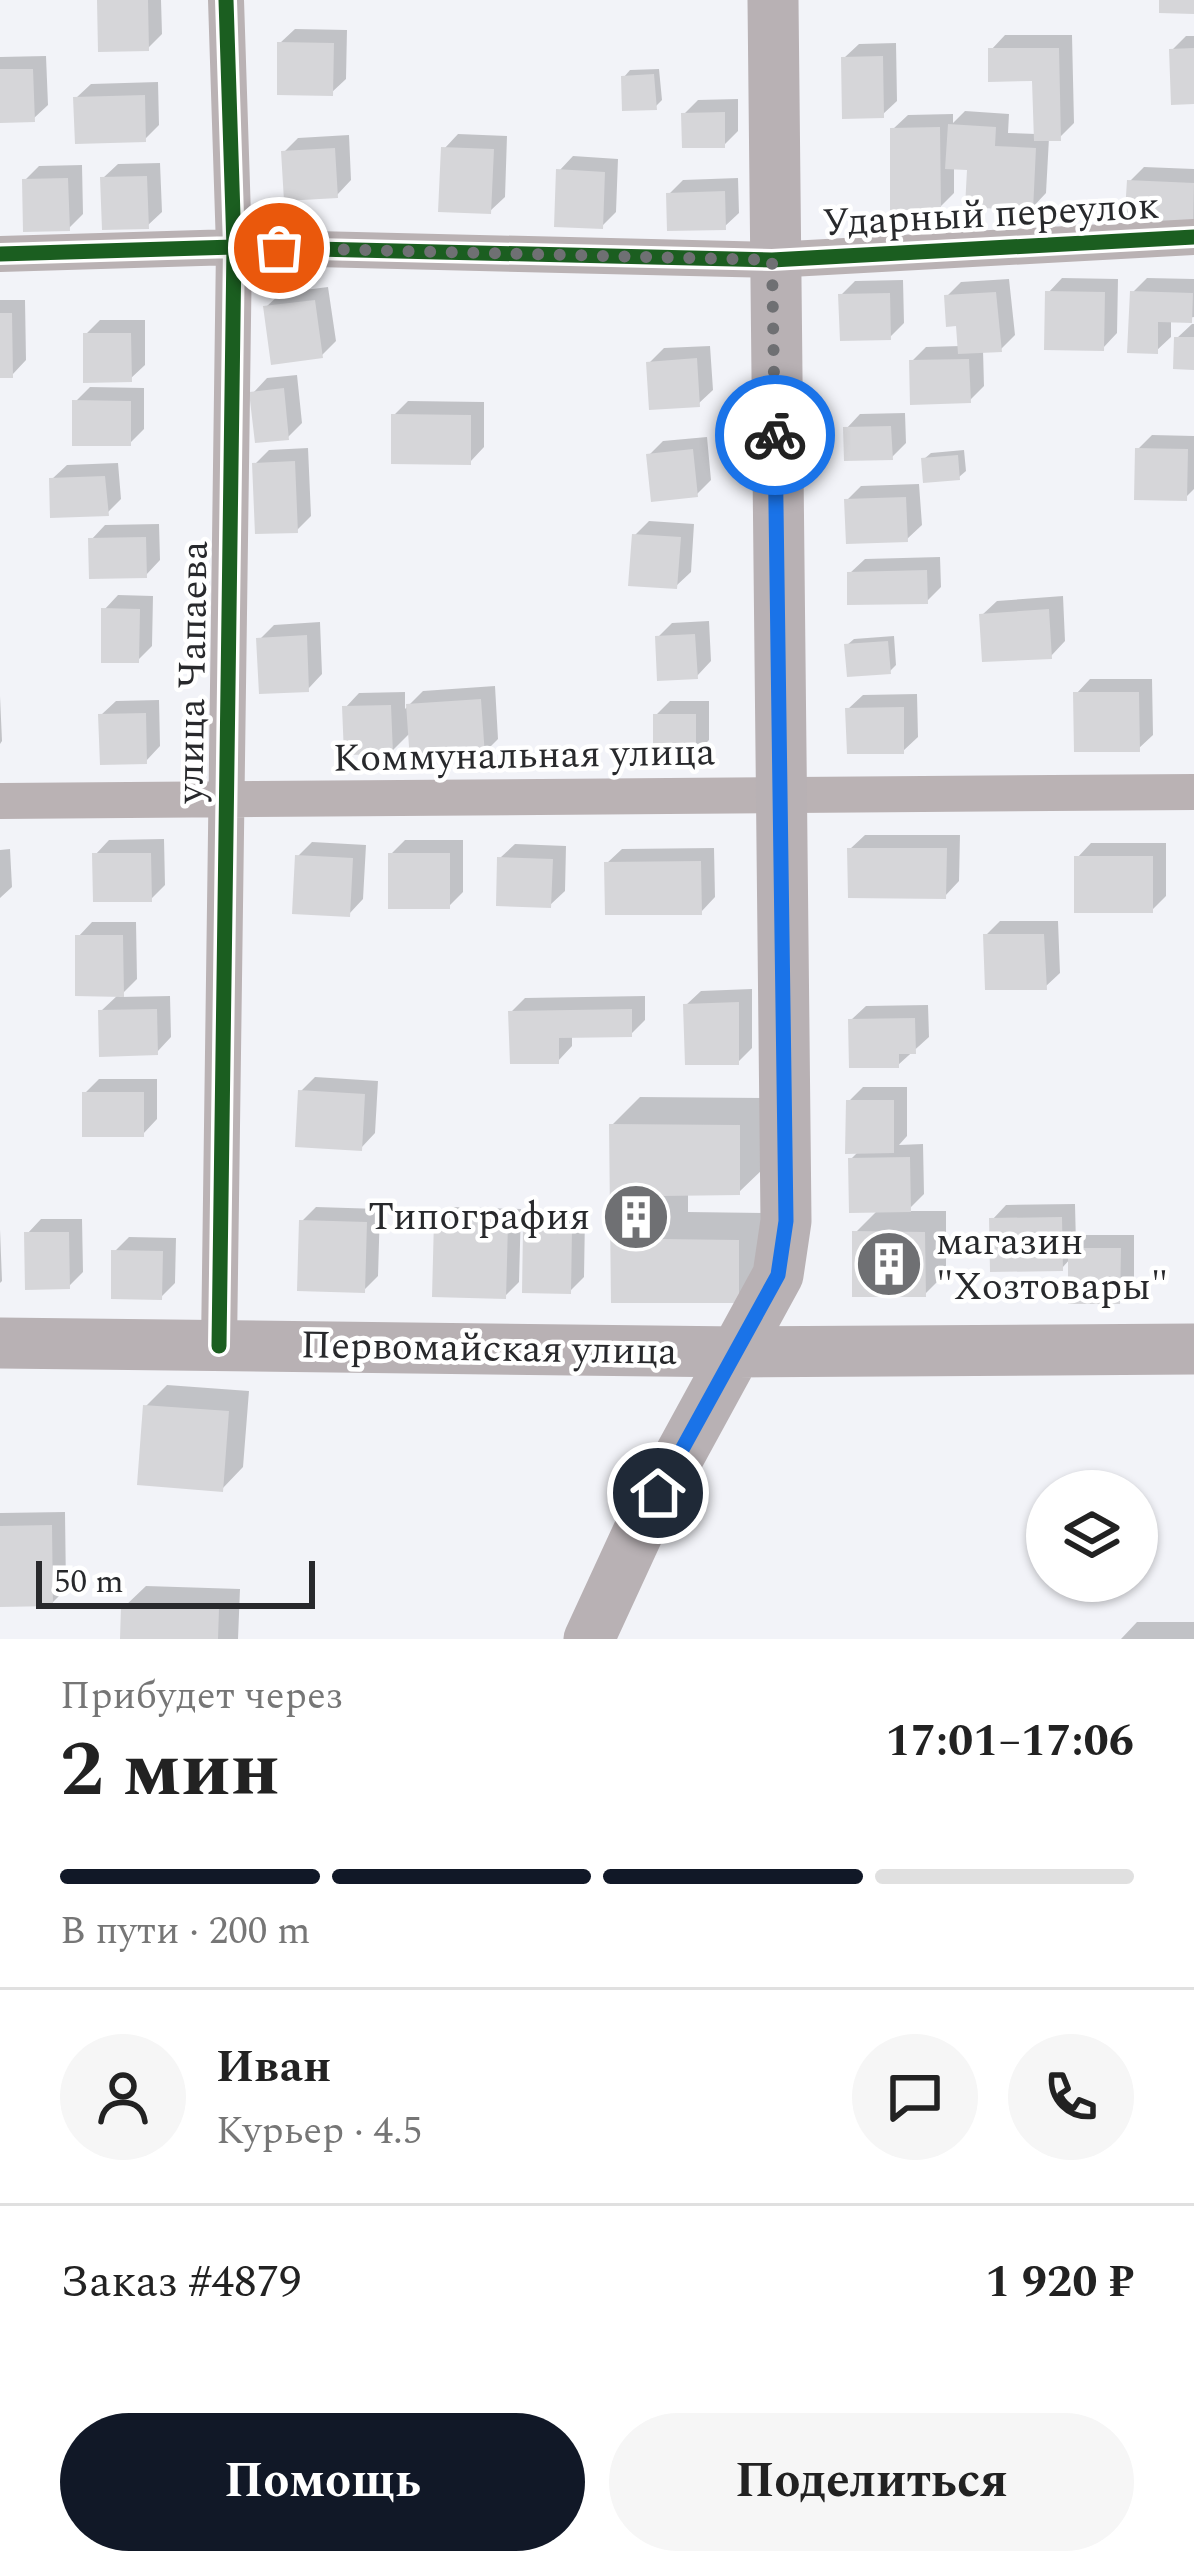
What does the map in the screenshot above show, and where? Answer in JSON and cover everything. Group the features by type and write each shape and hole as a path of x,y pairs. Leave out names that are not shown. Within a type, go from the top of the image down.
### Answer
{"main road":[{"path":"589,1639 641,1526 778,1275 786,1221 772,260 773,0"},
{"name":"Первомайская улица","path":"0,1343 740,1352 1194,1349"}],"street":[{"name":"улица Чапаева","path":"219,1346 234,247 226,0"},
{"name":"Ударный переулок","path":"0,254 234,247 772,260 1194,237"},
{"name":"Коммунальная улица","path":"0,801 1194,792"}],"building":[{"path":"97,0 148,0 149,51 98,52"},
{"path":"1159,0 1194,0 1194,14 1159,13"},
{"path":"277,42 334,43 333,96 277,95"},
{"path":"988,48 1059,48 1061,141 1034,141 1032,81 988,82"},
{"path":"1194,48 1194,104 1171,105 1169,49"},
{"path":"883,56 884,118 842,119 841,57"},
{"path":"0,69 33,69 35,122 0,123"},
{"path":"654,74 657,110 622,111 621,76"},
{"path":"145,95 146,142 75,144 73,97"},
{"path":"725,112 725,148 682,148 681,113"},
{"path":"948,124 996,127 995,146 1036,148 1033,211 965,207 967,170 945,169"},
{"path":"940,127 941,210 890,210 890,128"},
{"path":"441,147 494,149 491,214 438,212"},
{"path":"335,148 338,198 284,201 281,151"},
{"path":"556,169 605,172 603,229 554,227"},
{"path":"147,176 149,229 102,230 100,177"},
{"path":"68,178 70,231 23,232 22,179"},
{"path":"1127,180 1194,183 1193,231 1124,228"},
{"path":"725,191 726,230 667,231 666,193"},
{"path":"1045,291 1105,292 1104,351 1044,350"},
{"path":"1130,291 1193,293 1192,323 1158,322 1158,354 1127,353"},
{"path":"996,292 1002,352 958,354 956,326 946,327 944,295"},
{"path":"890,293 891,340 840,341 838,294"},
{"path":"315,300 323,358 271,365 263,306"},
{"path":"0,313 12,313 13,378 0,378"},
{"path":"83,333 131,333 132,382 83,383"},
{"path":"1174,337 1194,337 1194,370 1173,369"},
{"path":"697,358 700,407 649,410 646,362"},
{"path":"969,359 971,403 910,405 909,360"},
{"path":"284,388 289,440 255,443 249,392"},
{"path":"72,400 131,401 131,446 72,446"},
{"path":"391,414 471,415 471,465 391,464"},
{"path":"891,426 893,460 844,461 843,427"},
{"path":"1135,448 1188,449 1187,501 1134,500"},
{"path":"693,449 698,497 651,502 646,454"},
{"path":"958,455 960,480 923,483 921,458"},
{"path":"295,461 298,533 255,534 252,463"},
{"path":"105,476 109,516 50,518 49,478"},
{"path":"906,497 908,542 846,544 844,499"},
{"path":"632,534 681,537 677,589 628,586"},
{"path":"146,537 147,578 89,579 88,538"},
{"path":"927,570 928,604 847,605 847,572"},
{"path":"101,608 140,609 139,663 101,663"},
{"path":"1049,609 1052,659 982,662 979,614"},
{"path":"695,634 698,679 657,681 655,636"},
{"path":"307,635 309,692 259,694 256,638"},
{"path":"888,641 891,674 847,677 844,644"},
{"path":"1073,692 1139,692 1140,752 1074,752"},
{"path":"481,699 485,756 410,761 406,704"},
{"path":"391,705 393,754 344,755 342,706"},
{"path":"904,707 904,754 847,754 845,708"},
{"path":"146,713 147,764 100,765 98,714"},
{"path":"653,714 696,714 696,758 653,757"},
{"path":"847,848 947,848 946,899 848,898"},
{"path":"92,853 151,853 152,902 93,902"},
{"path":"388,853 450,853 450,909 388,909"},
{"path":"295,855 353,858 350,917 292,914"},
{"path":"1074,856 1153,856 1153,913 1074,913"},
{"path":"497,857 553,859 551,908 496,906"},
{"path":"701,861 702,915 605,915 604,862"},
{"path":"983,934 1044,934 1047,990 985,990"},
{"path":"75,935 123,935 124,997 75,996"},
{"path":"739,1002 739,1065 685,1065 683,1004"},
{"path":"157,1009 158,1055 99,1057 98,1010"},
{"path":"632,1009 632,1037 559,1038 559,1064 510,1064 508,1011"},
{"path":"915,1018 916,1054 899,1054 899,1068 849,1068 848,1019"},
{"path":"298,1090 365,1094 362,1151 295,1147"},
{"path":"82,1092 144,1092 144,1137 82,1137"},
{"path":"846,1100 894,1100 894,1153 845,1154"},
{"name":"Типография","path":"609,1124 740,1125 740,1195 661,1196 661,1239 739,1240 739,1303 611,1303"},
{"path":"910,1157 911,1212 849,1213 848,1158"},
{"path":"1062,1217 1063,1271 990,1272 989,1218"},
{"path":"299,1220 367,1222 365,1293 297,1291"},
{"path":"434,1220 508,1223 506,1299 432,1297"},
{"path":"523,1228 572,1229 571,1294 522,1293"},
{"name":"магазин \"Хозтовары\"","path":"852,1231 925,1232 926,1297 852,1297"},
{"path":"24,1232 69,1232 70,1289 25,1290"},
{"path":"1068,1248 1121,1248 1120,1304 1068,1304"},
{"path":"111,1250 163,1251 162,1300 111,1299"},
{"path":"143,1405 229,1411 223,1492 137,1485"},
{"path":"52,1525 53,1606 0,1607 0,1526"},
{"path":"121,1606 219,1609 218,1639 120,1639"}],"cycle path":[{"path":"219,1346 234,247 226,0"},
{"path":"0,254 234,247 772,260 1194,237"}],"way so far":[{"path":"279,248 772,260 775,435"}],"place":[{"name":"Типография","path":"636,1217"},
{"name":"магазин \"Хозтовары\"","path":"889,1264"}],"route":[{"path":"658,1493 740,1352 778,1275 786,1221 775,435"}]}
